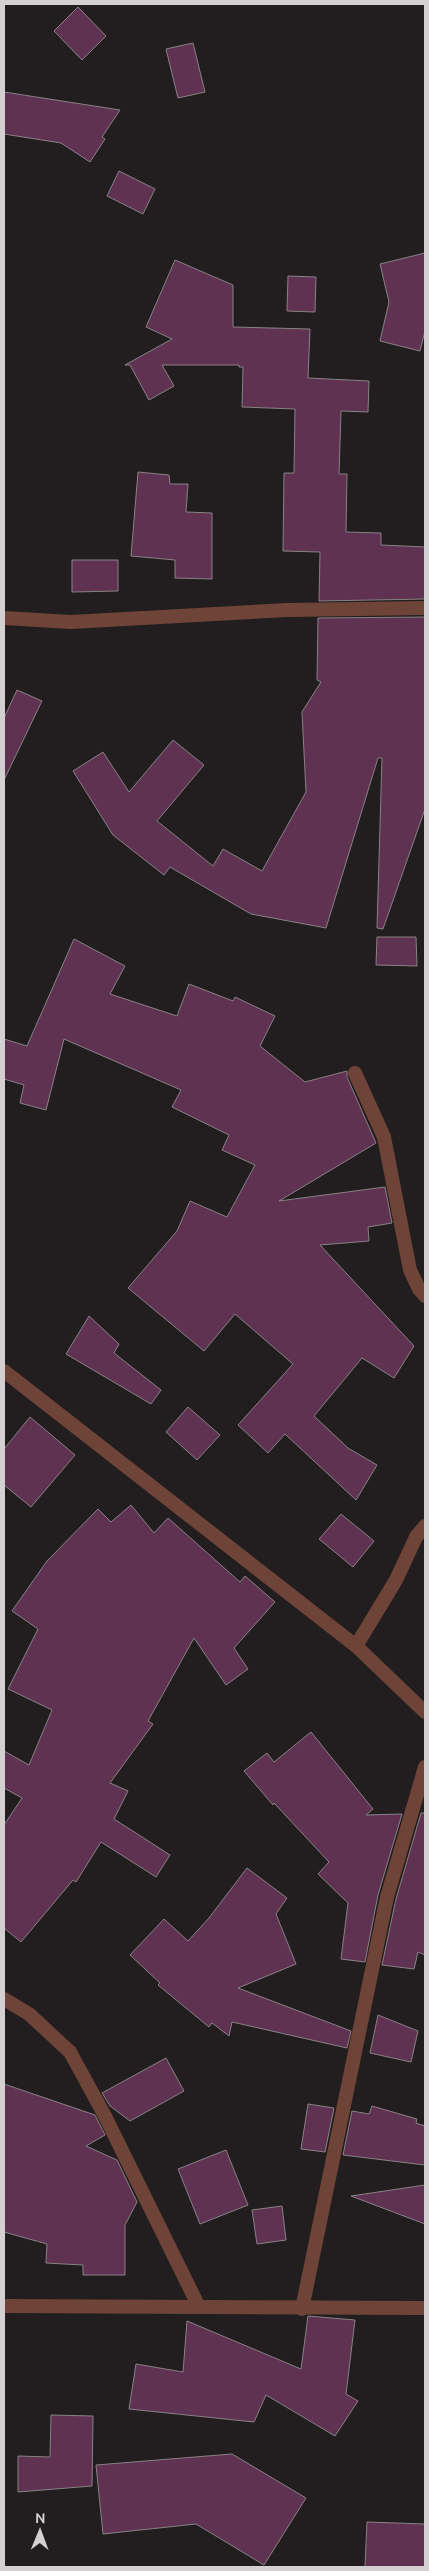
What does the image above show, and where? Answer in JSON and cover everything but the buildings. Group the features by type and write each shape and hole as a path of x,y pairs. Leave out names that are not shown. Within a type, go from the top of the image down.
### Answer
{"street":[{"path":"4,618 71,622 287,610 425,608"},
{"path":"355,1073 384,1137 410,1270 418,1289 425,1296"},
{"path":"4,1371 356,1646 425,1712"},
{"path":"356,1646 396,1580 416,1537 425,1526"},
{"path":"302,2309 387,1897 425,1767"},
{"path":"4,1999 29,2014 70,2052 105,2116 198,2307"},
{"path":"4,2306 302,2309 425,2308"}]}
